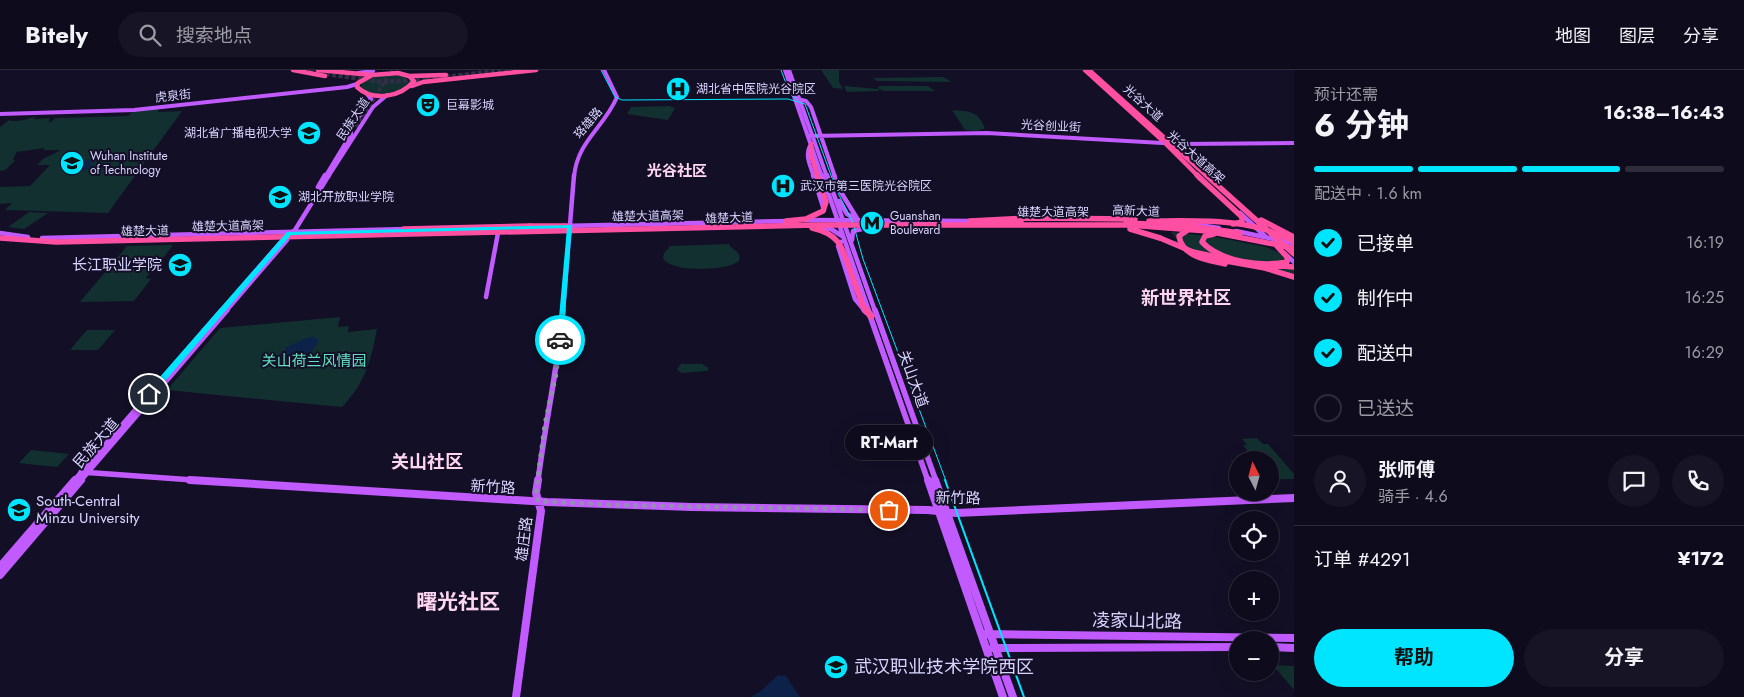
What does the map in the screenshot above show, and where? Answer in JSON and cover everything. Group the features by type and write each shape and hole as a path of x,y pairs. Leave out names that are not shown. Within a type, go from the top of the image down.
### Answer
{"highway":[{"path":"293,70 343,78"},
{"path":"318,70 337,73 381,74 400,72 413,79 411,86"},
{"path":"409,76 496,70"},
{"path":"514,72 519,70"},
{"path":"352,79 367,94 389,94 403,91 426,81 534,70"},
{"path":"1086,70 1112,97 1122,104"},
{"name":"光谷大道高架","path":"1086,70 1294,260"},
{"name":"光谷大道高架","path":"1086,70 1235,201 1293,247"},
{"path":"330,77 337,75 337,73"},
{"path":"358,85 373,73"},
{"path":"1166,143 1178,158 1243,219 1239,223 1225,224"},
{"path":"713,224 787,221 812,218 823,211 826,206 811,155 810,144"},
{"path":"1235,201 1261,220 1294,237"},
{"path":"964,222 1030,218 1135,219 1161,222"},
{"path":"1091,222 1154,221 1262,227 1282,234 1293,247"},
{"name":"雄楚大道高架","path":"1,237 59,240 713,224 1091,222 1163,224 1240,233 1293,247"},
{"path":"1044,225 1128,228 1150,234 1210,258 1265,268 1294,277"},
{"name":"雄楚大道高架","path":"1,237 56,242 747,226 1044,225 1179,228 1225,234 1293,247"},
{"path":"404,229 530,226 596,227"},
{"path":"747,226 804,228 824,231 834,236 839,242 863,306 871,316"},
{"path":"1257,226 1270,239 1276,246 1283,252 1287,257 1287,262 1272,264 1224,256 1210,250 1202,242 1204,236 1214,234 1268,243 1276,245 1293,247"},
{"path":"1240,233 1193,229 1182,232 1178,238 1186,249 1206,259 1261,270 1294,281"},
{"path":"1,237 42,244 176,242 231,239"},
{"path":"1182,248 1220,258 1294,267"}],"main road":[{"path":"324,70 373,73"},
{"path":"381,74 388,70"},
{"name":"珞雄路","path":"568,224 574,156 579,145 609,111 614,102 612,91 600,70"},
{"name":"珞雄路","path":"568,224 577,156 583,144 612,109 617,98 604,70"},
{"name":"关山大道","path":"785,70 797,99 831,200 852,242 943,512 980,634 1003,697"},
{"name":"关山大道","path":"789,70 797,99"},
{"path":"1086,70 1294,260"},
{"name":"光谷大道","path":"1086,70 1175,144 1282,241 1293,247"},
{"name":"虎泉街","path":"0,115 134,111 347,88 358,85"},
{"name":"民族大道","path":"353,134 351,128 371,96 367,94"},
{"name":"民族大道","path":"0,567 285,243 353,134 361,129 381,97 389,94"},
{"path":"797,99 806,101 811,107 839,189 857,220"},
{"path":"369,101 379,101"},
{"path":"353,134 358,127"},
{"name":"光谷创业街","path":"810,136 988,135 1175,144 1294,144"},
{"name":"关山大道","path":"810,136 810,144 842,223 844,238 871,316 1013,697"},
{"path":"802,220 816,218 822,214 824,208 807,155 810,144"},
{"path":"820,193 830,193 848,215 857,220"},
{"path":"813,220 825,219 831,216 831,200 822,200"},
{"name":"雄楚大道","path":"1,237 54,243 231,239 404,229 802,220 842,223 860,227"},
{"name":"雄楚大道","path":"1,237 59,239 498,233 567,234 817,227 857,220"},
{"name":"高新大道","path":"857,220 1161,222 1209,226 1282,241"},
{"path":"567,234 568,224"},
{"path":"852,242 852,233 855,230 878,226"},
{"name":"高新大道","path":"860,227 1146,226 1208,232 1293,247"},
{"path":"817,227 833,230 844,238"},
{"path":"486,297 498,233"},
{"name":"雄庄路","path":"516,697 541,511 536,493 545,424 559,355 567,234"},
{"name":"民族大道","path":"0,575 84,472"},
{"name":"新竹路","path":"84,472 260,485 612,505 943,512 1294,498"},
{"name":"凌家山北路","path":"980,634 1294,638"},
{"path":"986,648 1229,648"},
{"path":"1279,648 1294,648"}],"green space":[{"path":"821,70 839,70 839,82 843,89 833,88"},
{"path":"376,76 404,76 409,81 408,85 398,90 378,94 361,88 362,83"},
{"path":"943,77 952,82 877,81 873,78"},
{"path":"844,86 878,89 879,86 928,86 935,91 884,91 879,89 878,91 847,92"},
{"path":"669,106 675,108 668,120 627,114 631,107"},
{"name":"Wuhan Institute of Technology","path":"159,109 158,112 182,111 108,213 5,210 12,203 0,204 0,187 30,186 50,165 37,165 43,159 61,150 44,150 44,148 17,152 13,159 15,161 5,170 0,171 0,127 9,120 19,121 36,116 33,119 49,118 49,122 51,122 55,118 128,116 132,112"},
{"path":"952,110 976,114 985,128 978,131 965,130"},
{"path":"29,212 48,213 24,229 8,227"},
{"path":"1171,232 1216,237 1266,247 1278,252 1294,269 1294,279 1189,249 1167,240 1178,241"},
{"path":"729,244 738,253 739,261 723,267 687,268 668,263 663,258 669,246"},
{"path":"173,245 153,271 150,272 146,278 151,279 134,301 80,302 127,246"},
{"name":"关山荷兰风情园","path":"340,317 338,327 349,326 348,332 377,329 362,380 342,407 167,390 220,328"},
{"path":"87,330 115,330 98,350 70,350"},
{"path":"681,364 702,364 709,368 707,371 681,373 677,369"},
{"path":"1257,438 1263,444 1268,444 1274,451 1247,451 1243,445 1247,445 1242,439"},
{"path":"31,450 69,454 57,467 19,463"},
{"path":"1279,457 1294,474 1294,479 1279,479"},
{"path":"1279,665 1294,666 1294,690 1279,672"}],"water":[{"path":"93,159 90,163 94,166 92,168 68,174 70,171 68,168 73,161"},
{"path":"315,337 319,342 302,362 293,365 294,359 278,359 279,354 285,351 286,347 303,339"},
{"path":"778,675 786,676 800,697 751,697 761,691"}],"tunnel":[{"path":"309,70 324,73"},
{"path":"356,127 392,70"},
{"path":"426,79 508,70"},
{"path":"319,73 384,82 430,79"}],"tram line":[{"path":"601,70 615,97 622,100 788,99 805,104 836,189 853,223 863,259 946,481"},
{"path":"781,70 790,94 798,100"},
{"path":"945,480 1024,697"}],"way so far":[{"path":"560,340 556,374 545,424 536,493 538,501 612,505 889,510"}],"place":[{"name":"湖北省中医院光谷院区","path":"678,89"},
{"name":"巨幕影城","path":"428,105"},
{"name":"湖北省广播电视大学","path":"309,133"},
{"name":"Wuhan Institute of Technology","path":"72,163"},
{"name":"武汉市第三医院光谷院区","path":"783,186"},
{"name":"湖北开放职业学院","path":"280,197"},
{"name":"Guanshan Boulevard","path":"872,223"},
{"name":"长江职业学院","path":"180,265"},
{"name":"South-Central Minzu University","path":"19,510"},
{"name":"RT-Mart","path":"889,510"},
{"name":"武汉职业技术学院西区","path":"836,667"}],"district":[{"name":"光谷社区","path":"677,171"},
{"name":"新世界社区","path":"1186,298"},
{"name":"关山社区","path":"427,462"},
{"name":"曙光社区","path":"458,602"}],"route":[{"path":"149,394 289,233 570,226 560,340"}]}
